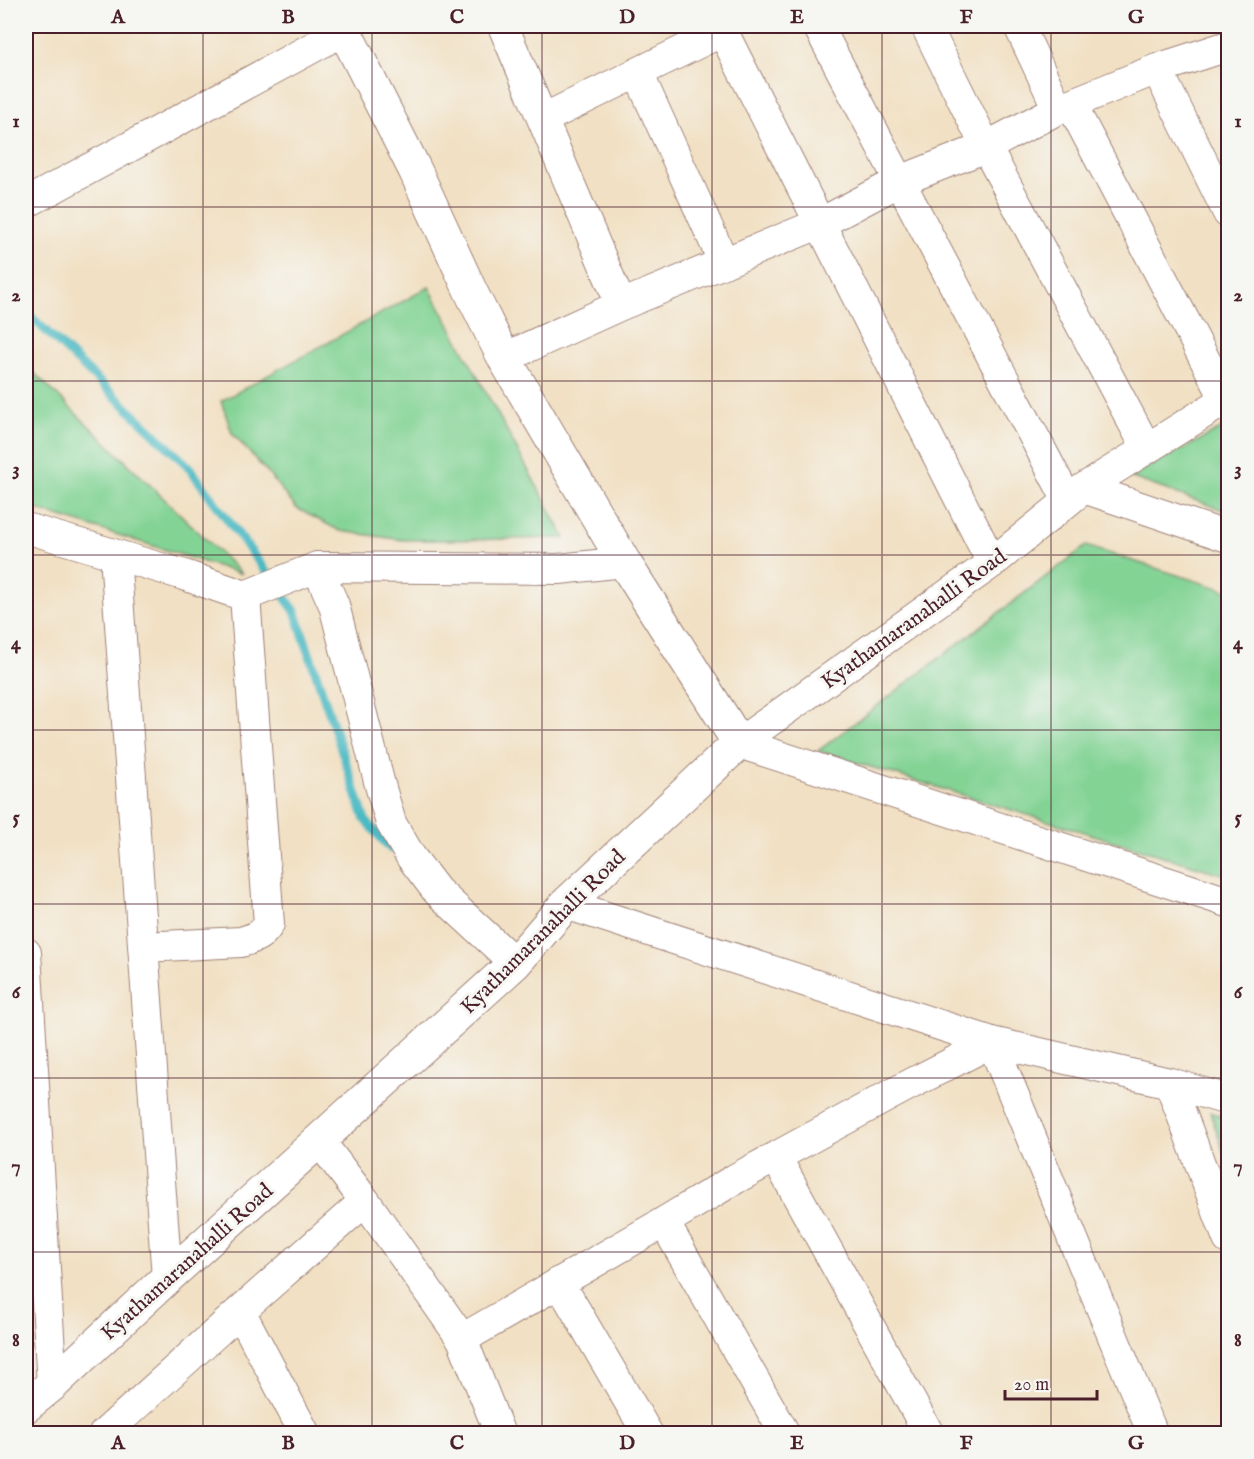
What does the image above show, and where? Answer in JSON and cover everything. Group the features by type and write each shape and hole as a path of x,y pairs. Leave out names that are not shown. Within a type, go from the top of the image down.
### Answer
{"main road":[{"path":"344,28 415,170 504,358 624,562 739,743"},
{"name":"Kyathamaranahalli Road","path":"26,1406 52,1385 515,963 566,904 739,743"}],"street":[{"path":"502,26 621,306"},
{"path":"818,26 900,181 1076,494 1228,537"},
{"path":"926,26 987,147 1147,449"},
{"path":"1019,26 1227,399"},
{"path":"26,203 344,28"},
{"path":"543,119 638,73 722,28 992,563"},
{"path":"504,358 621,306 821,223 900,181 987,147 1065,106 1157,69 1228,46"},
{"path":"1157,69 1228,213"},
{"path":"638,73 724,263"},
{"name":"Kyathamaranahalli Road","path":"739,743 992,563 1076,494 1227,399"},
{"path":"26,528 184,575 263,588 317,567 559,569 624,562"},
{"path":"115,555 167,1278"},
{"path":"317,567 334,605 391,823 411,856 437,891 515,963"},
{"path":"143,947 241,942 264,932 269,924 263,588"},
{"path":"739,743 1228,902"},
{"path":"566,904 992,1041 1170,1083 1228,1100"},
{"path":"26,954 52,1385"},
{"path":"462,1339 735,1179 992,1041"},
{"path":"992,1041 1153,1434"},
{"path":"1170,1083 1228,1239"},
{"path":"319,1140 462,1339 500,1434"},
{"path":"776,1156 929,1434"},
{"path":"106,1433 365,1201"},
{"path":"664,1222 785,1434"},
{"path":"560,1282 648,1434"},
{"path":"240,1311 305,1434"}],"green space":[{"path":"429,287 565,538 403,540 340,531 296,508 232,433 221,401"},
{"path":"26,365 242,574 26,506"},
{"path":"1228,425 1228,512 1130,477"},
{"path":"1086,546 1228,591 1228,876 818,751"},
{"path":"1210,1112 1228,1118 1228,1164"}],"waterway":[{"path":"26,312 188,466 295,611 365,820 391,849"}]}
